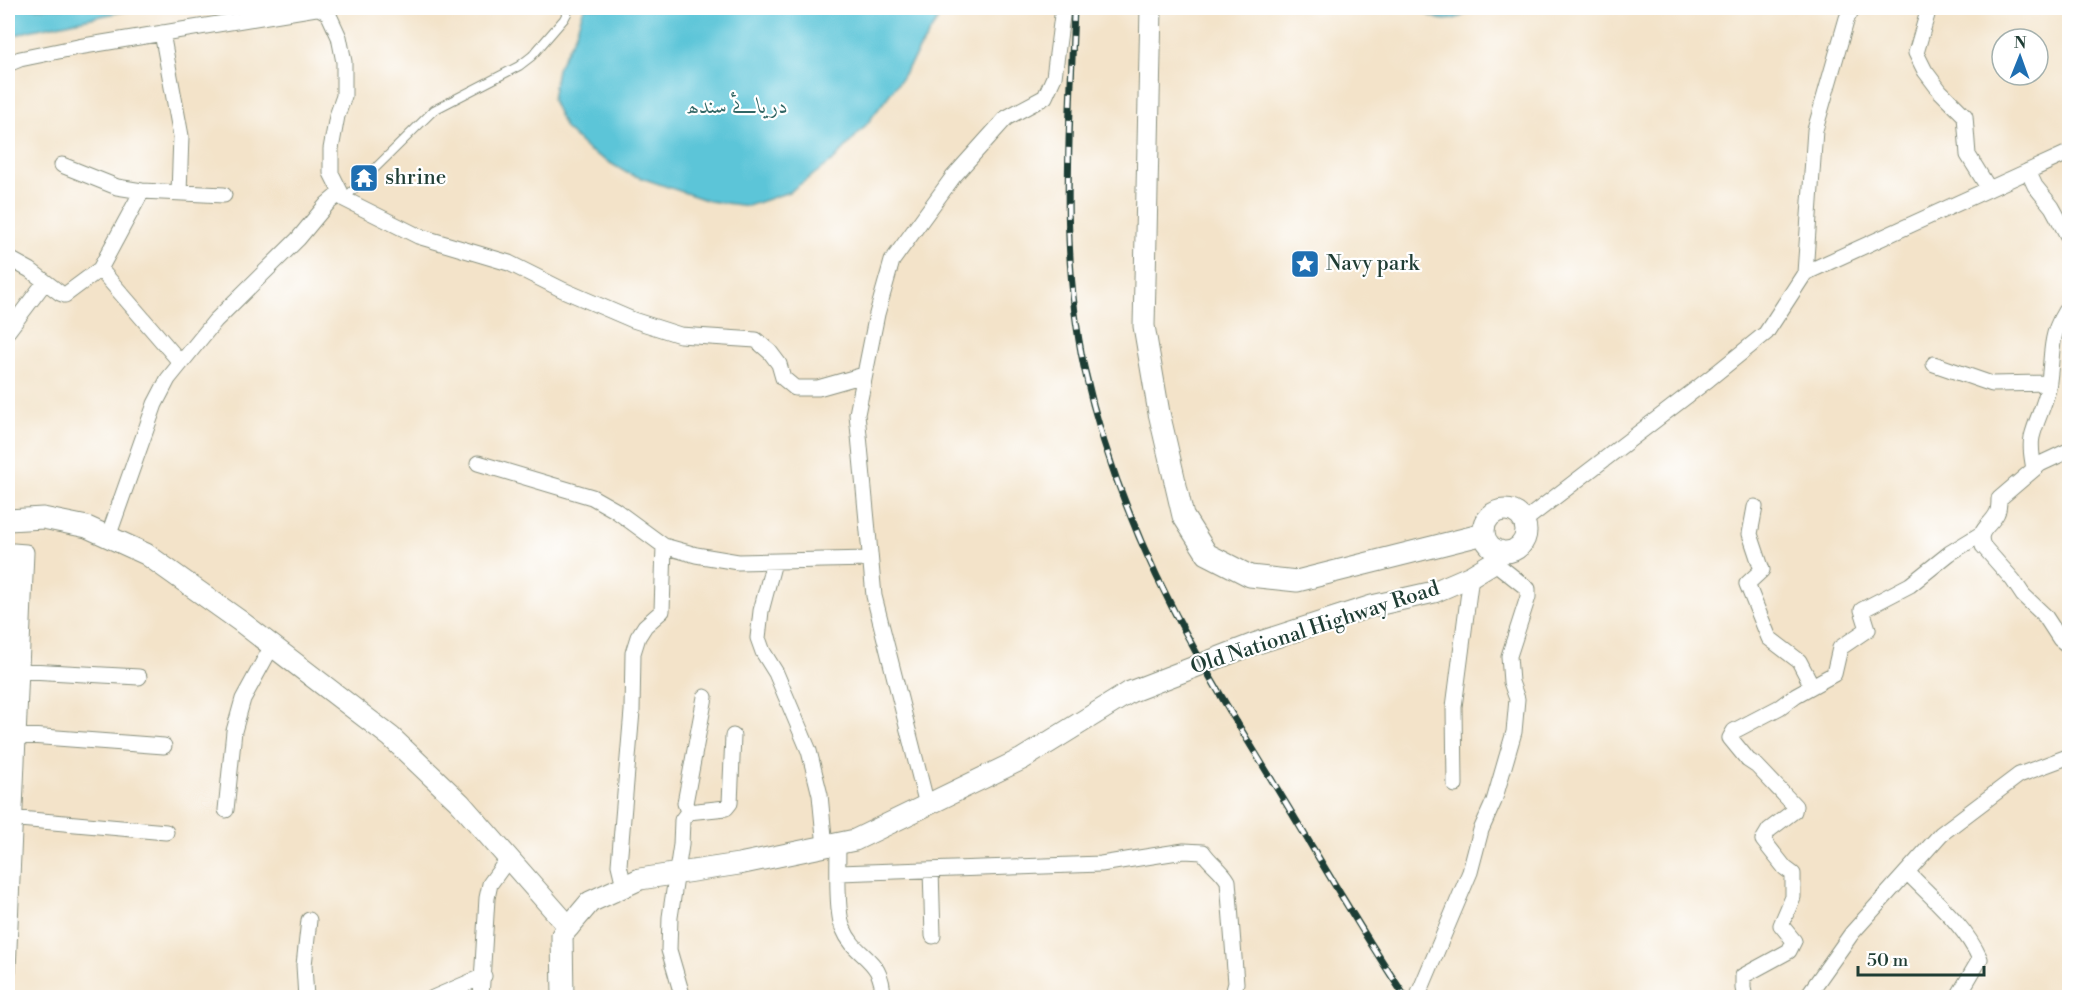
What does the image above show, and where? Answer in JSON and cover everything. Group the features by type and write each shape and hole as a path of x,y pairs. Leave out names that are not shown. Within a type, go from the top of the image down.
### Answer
{"main road":[{"path":"1150,8 1143,326 1159,413 1183,516 1207,555 1250,576 1297,581 1484,534"},
{"path":"1511,510 1524,521 1526,534 1524,541 1514,550 1497,556 1484,534 1488,518 1495,512 1511,510"},
{"path":"8,520 43,519 87,527 146,554 273,646 391,737 460,803 569,927"},
{"name":"Old National Highway Road","path":"563,998 562,935 590,902 640,879 739,864 855,840 1022,759 1130,692 1254,644 1372,606 1434,592 1472,576 1497,556"}],"street":[{"path":"8,64 43,54 318,8 328,13 339,37 344,62 344,96 337,116 331,149 331,173 342,196 418,236 509,263 563,290 633,320 680,335 756,340 770,352 779,364 783,378 795,388 818,388 864,375"},
{"path":"927,805 874,596 857,414 877,314 892,261 952,177 1006,118 1045,97 1054,77 1063,8"},
{"path":"1524,521 1766,333 1805,273 1815,130 1847,18 1853,8"},
{"path":"1929,8 1916,53 1924,71 1965,116 1968,155 1989,189"},
{"path":"162,33 181,136 179,193"},
{"path":"1805,273 2070,152"},
{"path":"62,165 104,183 142,191 225,195"},
{"path":"2028,171 2035,186 2052,207 2070,240"},
{"path":"8,258 30,270 65,295 100,270 142,191"},
{"path":"108,537 155,404 168,379 215,321 298,239 327,204 342,196"},
{"path":"100,270 181,363"},
{"path":"8,331 45,282"},
{"path":"2034,469 2031,451 2032,437 2048,383 2053,335 2058,319 2070,304"},
{"path":"1934,364 1992,384 2048,383"},
{"path":"1745,998 1743,976 1789,951 1794,941 1781,925 1793,897 1793,874 1785,868 1763,840 1769,830 1794,811 1796,806 1757,766 1748,760 1730,738 1734,731 1780,707 1834,674 1840,648 1868,628 1862,610 1910,585 1950,554 1981,534 1997,513 1999,499 2040,464 2069,451"},
{"path":"477,463 592,497 615,510 664,546 696,555 738,562 870,559"},
{"path":"1755,507 1750,534 1762,570 1748,584 1769,638 1798,661 1812,686"},
{"path":"1981,534 1980,539 1983,546 2044,616 2056,634 2070,647"},
{"path":"624,886 619,865 632,711 633,653 638,637 645,626 662,611 664,546"},
{"path":"8,713 15,670 9,630 14,551 26,552 15,670 12,733 8,971"},
{"path":"1420,991 1470,872 1514,732 1517,699 1511,682 1509,656 1528,597 1528,589 1497,556"},
{"path":"774,562 761,611 758,638 763,652 776,673 809,751 838,873 841,925 852,946 872,961 879,972 885,996"},
{"path":"1455,785 1454,707 1472,576"},
{"path":"226,810 234,731 243,699 273,646"},
{"path":"15,670 139,677"},
{"path":"688,812 685,803 705,697"},
{"path":"12,733 164,746"},
{"path":"683,998 669,950 670,917 681,845 682,820 688,812 726,808 730,803 734,736"},
{"path":"1806,998 1852,933 1941,834 2019,775 2070,756"},
{"path":"10,819 166,832"},
{"path":"838,873 1101,864 1175,852 1203,852 1211,864 1223,872 1228,881 1236,983 1232,998"},
{"path":"481,998 487,898 490,884 508,859"},
{"path":"931,870 933,936"},
{"path":"1907,872 1952,918 1974,947 1980,959 1957,998"},
{"path":"306,998 304,965 309,920"},
{"path":"433,998 483,976"}],"lane":[{"path":"342,196 434,110 519,66 532,56 564,19 570,8"}],"water":[{"path":"8,8 140,8 28,31 8,38"},
{"name":"دریائے سندھ","path":"584,8 945,8 899,82 866,125 834,160 789,192 748,206 709,201 627,173 588,150 565,128 552,100 557,69 575,35"},
{"path":"1420,8 1474,8 1461,17 1447,20 1433,17"}],"railway":[{"path":"1074,8 1068,188 1071,278 1084,367 1116,478 1160,584 1205,668 1355,918 1406,998"}],"place":[{"name":"shrine","path":"364,178"},
{"name":"Navy park","path":"1305,264"}]}
